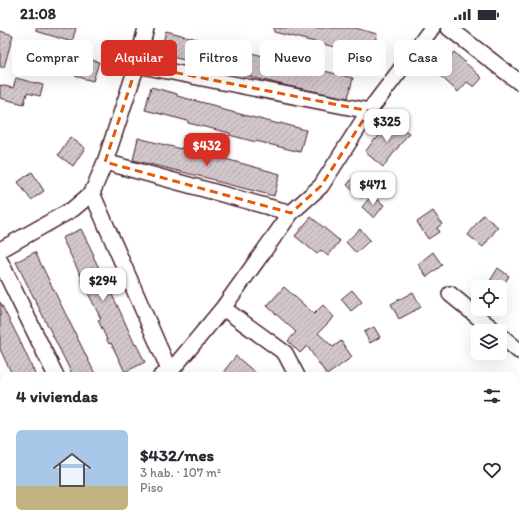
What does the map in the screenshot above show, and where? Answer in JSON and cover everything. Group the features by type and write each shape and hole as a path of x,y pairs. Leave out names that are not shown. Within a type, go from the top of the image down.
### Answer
{"street":[{"path":"143,40 146,28"},
{"path":"167,372 223,308 291,213 321,186 369,111 432,28"},
{"path":"449,28 519,82"},
{"path":"177,73 369,111"},
{"path":"0,250 73,209 92,192 104,162 133,76"},
{"path":"104,162 291,213"},
{"path":"92,192 164,372"},
{"path":"0,262 54,372"},
{"path":"450,294 486,324"},
{"path":"223,308 285,353 295,372"},
{"path":"507,341 519,351"}],"highlighted area":[{"path":"137,65 369,111 321,186 291,213 105,162"}],"building":[{"path":"36,28 76,28 73,40 65,40 36,31"},
{"path":"274,28 355,28 377,34 375,40 333,40 333,47 325,45 325,40 306,40 274,32"},
{"path":"0,31 13,35 4,67 0,67"},
{"path":"166,31 201,40 185,40 185,60 177,58 177,40 164,40"},
{"path":"454,52 482,78 474,87 467,82 458,92 440,76 452,76 452,54"},
{"path":"252,53 260,55 260,76 325,76 325,71 333,73 333,76 353,78 348,98 247,76 252,76"},
{"path":"93,60 99,62 93,81 75,76 93,76"},
{"path":"16,78 43,85 40,96 27,93 24,104 0,98 0,85 13,88"},
{"path":"151,87 177,94 177,96 220,107 220,109 306,130 300,152 229,135 230,133 188,123 188,121 145,110"},
{"path":"390,120 409,133 383,167 365,152 375,139 376,140"},
{"path":"70,137 85,148 73,166 58,155"},
{"path":"138,138 181,149 182,147 280,174 274,196 133,160"},
{"path":"32,172 44,191 31,200 18,182"},
{"path":"356,174 370,188 361,198 347,185"},
{"path":"372,195 384,205 374,218 362,207"},
{"path":"433,211 442,224 437,228 439,232 428,239 417,222"},
{"path":"483,215 498,227 483,247 468,235"},
{"path":"311,217 340,241 328,256 321,250 317,254 295,236"},
{"path":"81,229 135,345 136,344 145,362 125,372 111,343 109,344 98,320 101,319 62,238"},
{"path":"360,229 370,240 356,253 346,242"},
{"path":"35,252 94,372 71,372 16,262"},
{"path":"433,252 442,265 427,277 418,264"},
{"path":"498,268 509,276 507,280 491,280"},
{"path":"284,287 314,314 323,305 334,317 318,333 333,347 341,341 352,357 331,372 325,372 307,346 300,353 288,341 296,332 267,306"},
{"path":"352,290 362,302 351,311 341,299"},
{"path":"413,292 421,307 399,319 391,304"},
{"path":"0,302 34,372 11,372 0,349"},
{"path":"374,327 380,337 370,343 364,332"},
{"path":"236,356 254,372 223,372"}]}
